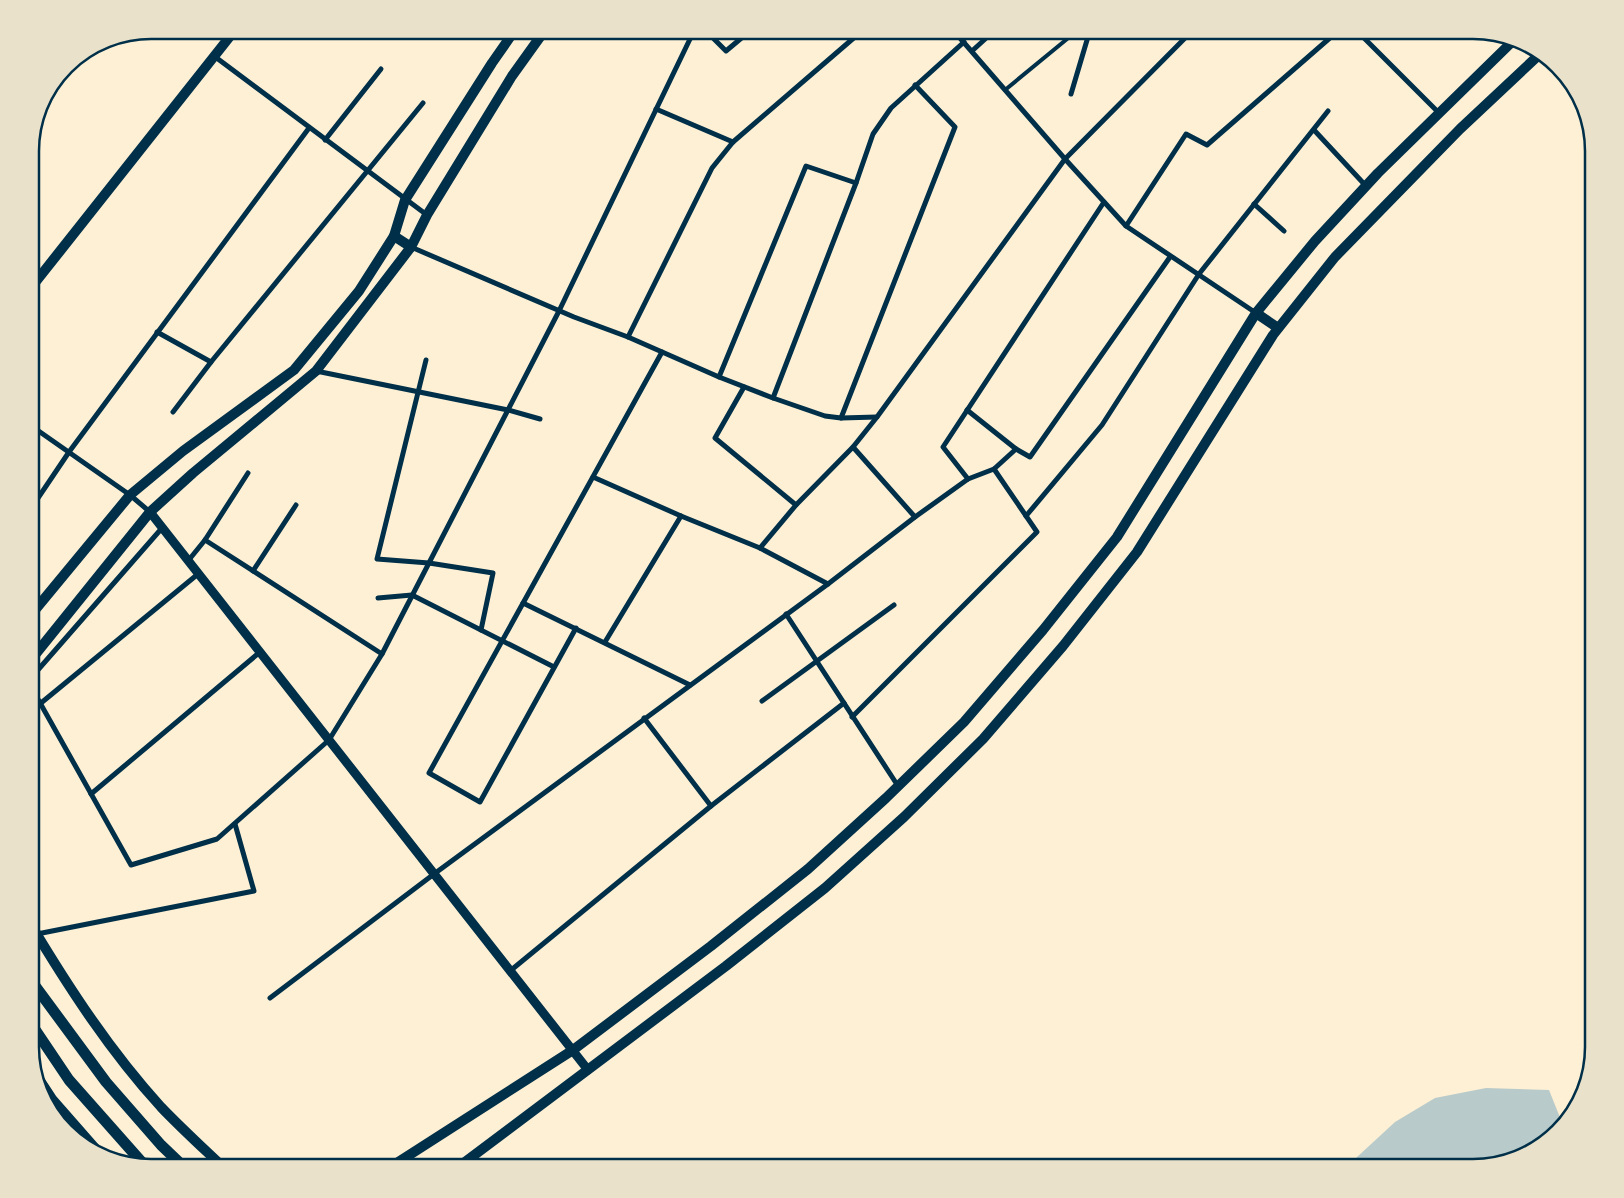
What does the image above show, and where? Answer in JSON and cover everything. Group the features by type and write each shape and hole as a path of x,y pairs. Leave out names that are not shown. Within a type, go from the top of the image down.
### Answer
{"main road":[{"path":"39,278 227,39"},
{"path":"39,605 130,495 183,451 294,370 359,291 394,236 406,200 509,39"},
{"path":"39,650 150,512 193,472 316,371 411,247 427,215 512,76 539,39"},
{"path":"402,1159 572,1050 711,946 808,869 898,787 964,722 1043,630 1117,537 1256,313 1315,242 1366,186 1509,45"},
{"path":"468,1159 726,966 825,888 904,817 983,739 1063,646 1137,552 1278,328 1335,257 1460,129 1535,58"},
{"path":"394,236 411,247"},
{"path":"1256,313 1278,328"},
{"path":"39,939 85,1010 133,1074 162,1108 215,1159"},
{"path":"39,991 106,1082 161,1145 176,1159"},
{"path":"39,1035 69,1080 138,1158"},
{"path":"49,1095 87,1138"}],"street":[{"path":"198,574 40,703 131,865 218,840 329,740 382,654 559,311 690,39"},
{"path":"714,39 726,51 740,39"},
{"path":"628,337 712,168 734,142 853,39"},
{"path":"962,39 1065,159 1126,226 1256,313"},
{"path":"972,51 985,39"},
{"path":"1071,94 1087,39"},
{"path":"760,548 796,505 853,447 877,417 1065,159 1184,39"},
{"path":"1126,226 1186,134 1207,145 1329,39"},
{"path":"1365,39 1439,113"},
{"path":"773,398 873,134 891,108 964,42"},
{"path":"213,56 427,215"},
{"path":"325,140 381,69"},
{"path":"841,418 955,127 915,85"},
{"path":"172,412 367,169 423,103"},
{"path":"656,109 734,142"},
{"path":"1026,516 1102,424 1199,274 1328,111"},
{"path":"39,497 69,452 309,128"},
{"path":"1314,130 1366,186"},
{"path":"719,377 806,166 856,183"},
{"path":"968,479 943,447 1104,202"},
{"path":"1254,204 1284,232"},
{"path":"411,247 559,311 628,337 719,377 773,398 825,416 841,418 877,417"},
{"path":"967,410 1016,449 1030,457 1170,257"},
{"path":"157,332 211,362"},
{"path":"576,628 480,802 430,773 662,352"},
{"path":"426,360 376,559 429,563 493,573 480,630"},
{"path":"316,371 508,410 540,419"},
{"path":"744,387 715,438 796,505"},
{"path":"39,431 130,495 150,512 588,1070"},
{"path":"853,447 915,517"},
{"path":"270,998 644,718 828,584 915,517 968,479 994,469 1016,449"},
{"path":"852,717 1037,532 994,469"},
{"path":"188,561 206,540 248,473"},
{"path":"593,477 760,548 828,584"},
{"path":"253,571 296,505"},
{"path":"605,642 681,516"},
{"path":"39,669 162,528"},
{"path":"206,540 382,654"},
{"path":"378,598 412,595 554,667"},
{"path":"523,603 690,684"},
{"path":"762,701 894,605"},
{"path":"786,614 898,787"},
{"path":"91,794 260,652"},
{"path":"510,971 711,806 844,703"},
{"path":"644,718 711,806"},
{"path":"39,933 254,891 235,824"}],"lane":[{"path":"1005,90 1067,39"}],"shaded area":[{"path":"1486,1088 1549,1090 1560,1117 1541,1136 1523,1148 1488,1158 1355,1159 1395,1122 1435,1098"}]}
